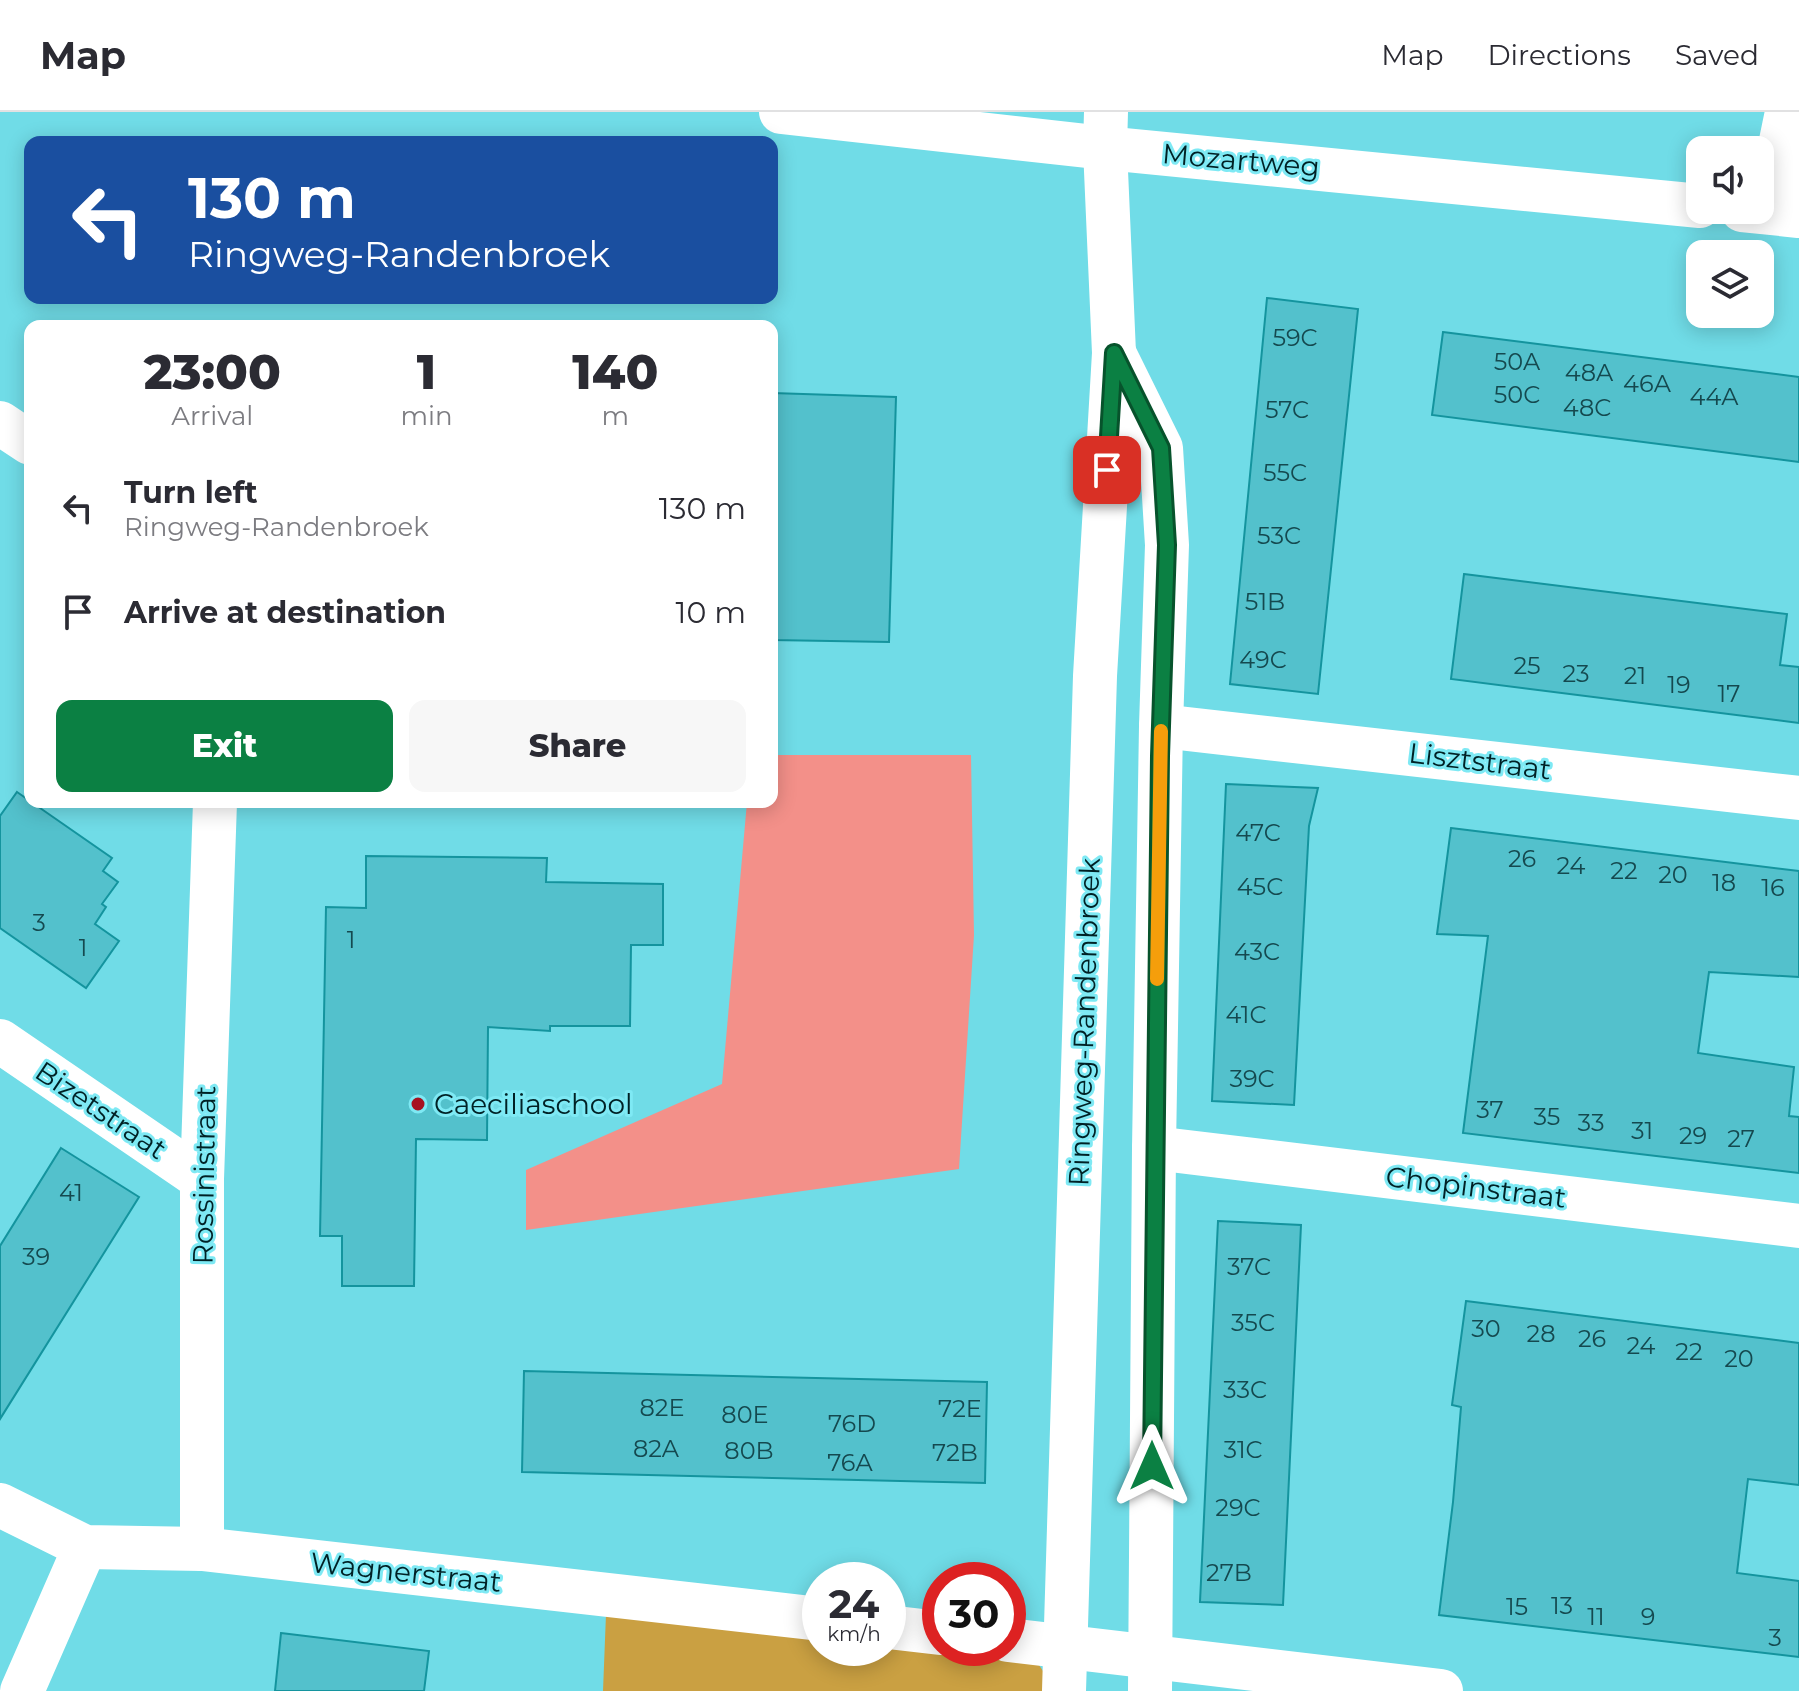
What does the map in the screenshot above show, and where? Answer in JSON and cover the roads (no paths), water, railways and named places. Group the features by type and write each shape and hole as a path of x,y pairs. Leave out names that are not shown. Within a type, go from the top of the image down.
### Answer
{"street":[{"name":"Mozartweg","path":"781,112 1106,130 1686,204"},
{"path":"1787,112 1780,146 1792,215"},
{"name":"Ringweg-Randenbroek","path":"1064,1691 1095,676 1114,353 1106,130"},
{"name":"Ringweg-Randenbroek","path":"1114,353 1161,448 1167,545 1154,1148 1150,1674"},
{"path":"0,423 24,439"},
{"name":"Lisztstraat","path":"1161,726 1799,798"},
{"name":"Rossinistraat","path":"202,1549 202,1179 215,808"},
{"name":"Bizetstraat","path":"0,1041 202,1179"},
{"name":"Chopinstraat","path":"1154,1148 1799,1226"},
{"name":"Wagnerstraat","path":"0,1505 85,1547 202,1549 802,1617"},
{"path":"22,1691 85,1547"},
{"path":"1026,1642 1064,1647 1150,1674 1441,1691"}],"place":[{"name":"Caeciliaschool","path":"418,1104"}]}
